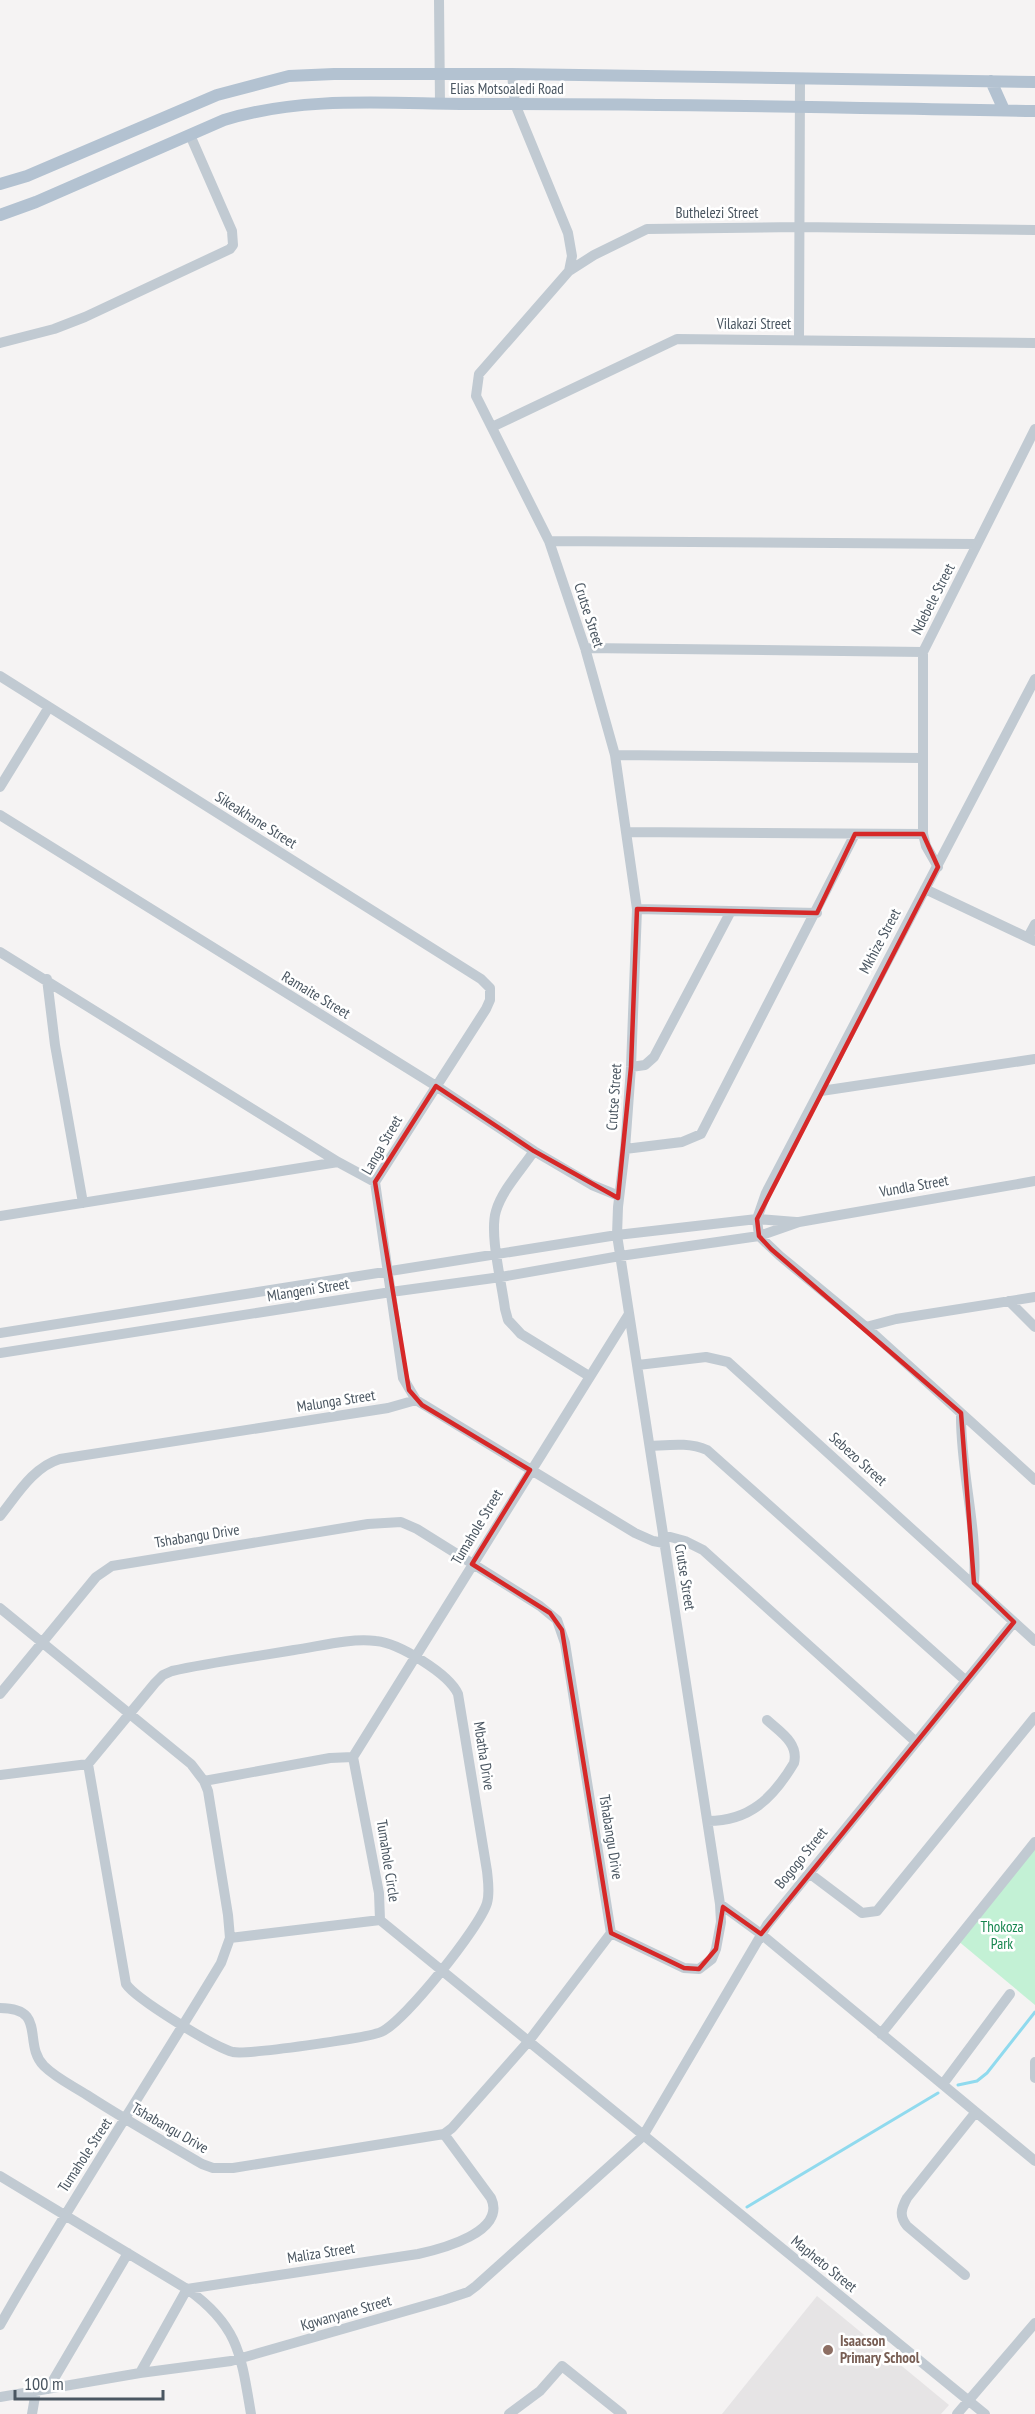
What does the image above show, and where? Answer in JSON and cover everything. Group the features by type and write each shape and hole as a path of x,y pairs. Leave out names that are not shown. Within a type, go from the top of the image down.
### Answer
{"main road":[{"name":"Elias Motsoaledi Road","path":"0,184 27,176 180,110 246,86 289,76 512,74 1035,82"},
{"path":"991,81 1004,110"},
{"name":"Elias Motsoaledi Road","path":"0,215 36,202 224,120 250,111 289,105 515,104 1035,111"}],"street":[{"path":"440,0 440,104"},
{"path":"512,74 515,104 568,233 572,256 569,271"},
{"path":"798,339 800,80"},
{"path":"0,343 54,329 85,317 230,249 233,240 232,231 190,135"},
{"name":"Buthelezi Street","path":"476,396 479,374 569,271 594,255 647,229 798,227 1035,230"},
{"name":"Vilakazi Street","path":"492,427 677,339 1035,343"},
{"name":"Crutse Street","path":"476,396 549,541 585,648 615,755 637,909 631,1067 617,1235 708,1821 721,1922 712,1959 699,1969 684,1968 611,1933"},
{"name":"Ndebele Street","path":"938,867 926,846 923,834 923,652 1035,429"},
{"path":"549,541 977,544"},
{"path":"585,648 923,652"},
{"name":"Sikeakhane Street","path":"0,676 481,979 488,984 491,993"},
{"name":"Mkhize Street","path":"757,1219 766,1193 821,1091 853,1023 938,867 1035,679"},
{"path":"0,787 49,707"},
{"path":"615,755 922,758"},
{"name":"Ramaite Street","path":"0,815 436,1086 534,1151 592,1185 619,1196"},
{"path":"626,832 923,834"},
{"path":"625,1149 682,1142 701,1134 817,913 855,834"},
{"path":"925,889 1032,939 1035,924"},
{"path":"637,909 817,913"},
{"path":"631,1067 645,1065 654,1057 731,911"},
{"path":"0,952 47,979 338,1162 375,1182"},
{"path":"47,979 55,1046 83,1203"},
{"name":"Langa Street","path":"416,1400 403,1378 375,1182 486,1009 491,993"},
{"path":"821,1091 1035,1059"},
{"path":"534,1151 496,1211 494,1222 497,1256 505,1309 513,1328 589,1376"},
{"path":"0,1216 338,1162"},
{"name":"Vundla Street","path":"620,1256 759,1236 799,1222 1035,1181"},
{"path":"757,1219 759,1236 780,1256 866,1327 1035,1480"},
{"name":"Vundla Street","path":"617,1235 757,1219 799,1222"},
{"name":"Mlangeni Street","path":"0,1333 388,1271 497,1256 617,1235"},
{"name":"Mlangeni Street","path":"0,1353 501,1277 620,1256"},
{"path":"866,1327 896,1318 1035,1297"},
{"path":"1009,1301 1035,1327"},
{"name":"Tumahole Street","path":"353,1757 629,1314"},
{"name":"Sebezo Street","path":"638,1365 706,1357 728,1362 974,1583 1035,1641"},
{"path":"416,1400 635,1533 653,1541 664,1539 684,1541 703,1550 915,1741"},
{"name":"Malunga Street","path":"0,1516 41,1468 49,1462 388,1408 416,1400"},
{"path":"961,1413 962,1443 974,1550 974,1583"},
{"path":"650,1446 684,1444 696,1445 707,1450 965,1680"},
{"name":"Tshabangu Drive","path":"0,1694 103,1571 122,1563 387,1522 401,1522 417,1529 550,1613 562,1629 611,1933"},
{"path":"0,1608 191,1764 204,1781 210,1803 230,1938"},
{"name":"Bogogo Street","path":"644,2136 760,1934 1014,1622"},
{"name":"Mbatha Drive","path":"362,1641 389,1644 416,1658 446,1677 454,1685 459,1694 488,1880 488,1901 484,1911 441,1970 389,2028 367,2036 241,2052 224,2048 183,2025 128,1988 123,1977 88,1764 129,1713 163,1675 185,1668 362,1641"},
{"path":"809,1873 862,1913 877,1911 1035,1717"},
{"path":"708,1821 724,1821 752,1812 761,1805 794,1763 795,1750 792,1744 767,1720"},
{"path":"204,1781 330,1758 353,1757"},
{"name":"Tumahole Circle","path":"230,1938 380,1920 379,1893 353,1757"},
{"path":"0,1775 88,1764"},
{"path":"881,2034 1035,1842"},
{"path":"720,1904 760,1934 1035,2161"},
{"name":"Mapheto Street","path":"380,1920 986,2414"},
{"path":"444,2134 452,2128 528,2042 611,1933"},
{"name":"Tumahole Street","path":"0,2325 64,2215 126,2120 221,1963 230,1938"},
{"path":"943,2085 1010,1994"},
{"name":"Tshabangu Drive","path":"0,2008 16,2009 26,2015 32,2026 37,2053 46,2068 126,2120 202,2164 223,2169 424,2139 444,2134"},
{"path":"1035,2062 1035,2078"},
{"path":"965,2275 907,2226 902,2211 907,2198 975,2113"},
{"name":"Maliza Street","path":"187,2289 418,2254 445,2247 472,2235 488,2224 494,2213 494,2207 491,2198 444,2134"},
{"name":"Kgwanyane Street","path":"0,2397 242,2358 468,2292 644,2136"},
{"path":"0,2176 187,2289 220,2317 230,2330 242,2358 251,2414"},
{"path":"32,2414 42,2390 128,2253"},
{"path":"140,2373 187,2289"},
{"path":"957,2414 1035,2323"},
{"path":"509,2414 540,2391 562,2366 622,2414"}],"highlighted area":[{"path":"855,834 923,834 938,867 757,1219 759,1236 771,1249 961,1413 974,1583 1014,1622 761,1934 723,1907 716,1949 699,1969 684,1968 611,1933 562,1630 550,1613 472,1564 530,1470 422,1405 409,1390 375,1182 436,1086 534,1151 618,1198 631,1067 637,909 817,913"}],"shaded area":[{"name":"Isaacson Primary School","path":"817,2296 949,2405 941,2414 722,2414"}],"green space":[{"name":"Thokoza Park","path":"1035,1844 1035,2005 957,1940"}],"waterway":[{"path":"958,2085 977,2081 987,2073 1035,2012"},
{"path":"747,2207 938,2093"}],"place":[{"name":"Isaacson Primary School","path":"828,2350"}]}
